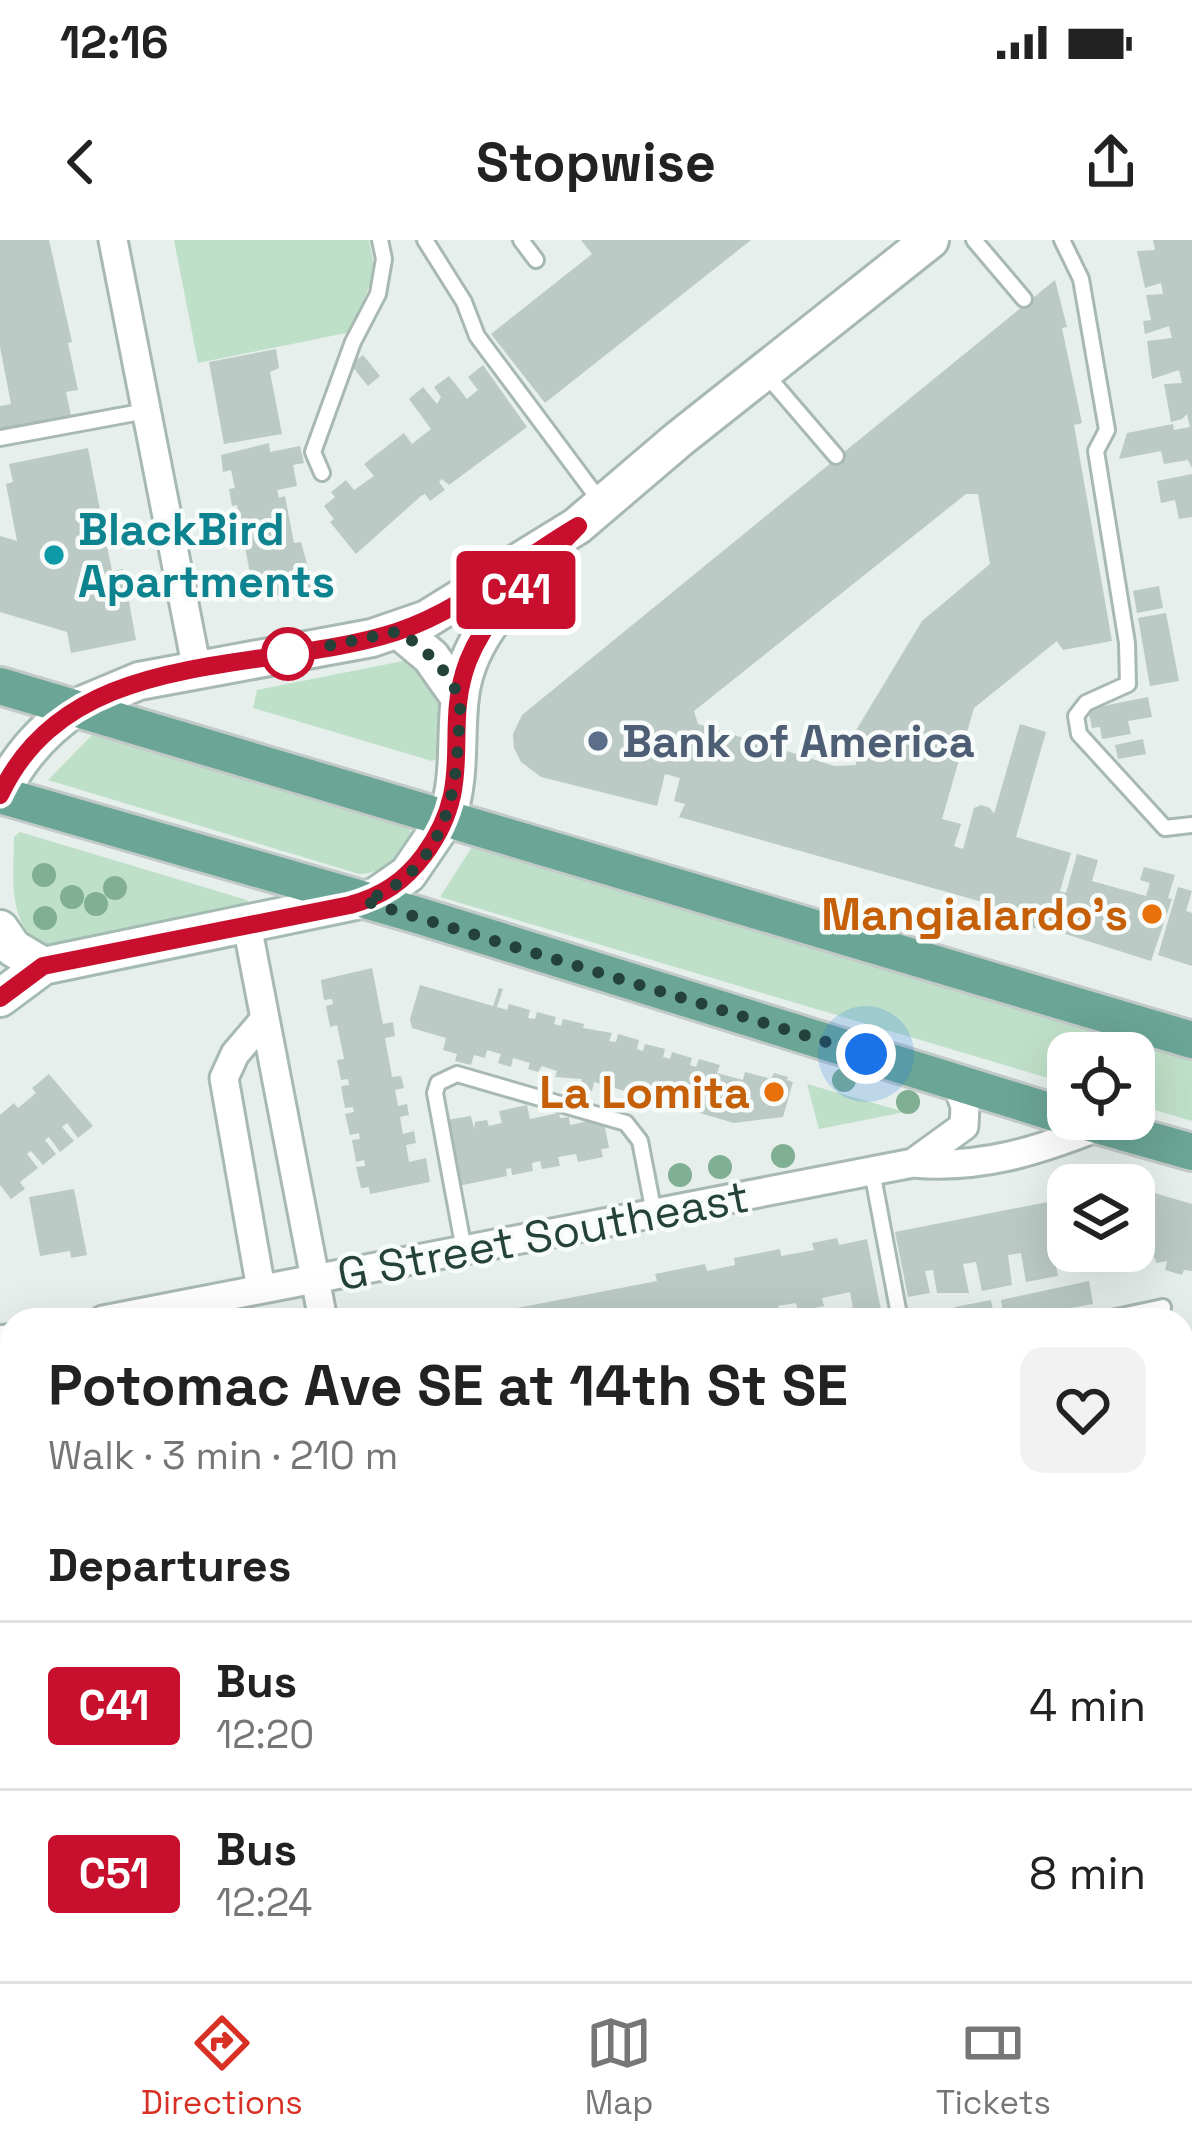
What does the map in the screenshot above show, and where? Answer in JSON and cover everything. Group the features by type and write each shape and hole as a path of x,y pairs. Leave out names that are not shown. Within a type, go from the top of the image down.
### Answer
{"main road":[{"path":"0,686 1192,1040"},
{"path":"0,795 1047,1110"},
{"path":"1149,1140 1192,1152"}],"street":[{"path":"113,240 197,670"},
{"path":"0,795 14,766 36,740 77,707 139,681 400,631 453,604 590,515 916,244"},
{"path":"0,998 43,966 364,901 386,892 408,874 447,818 456,784 460,698 467,665 490,621 590,515"},
{"path":"400,631 431,657 460,698"},
{"path":"247,926 321,1308"},
{"path":"0,929 13,948 43,966"},
{"path":"261,1289 224,1078 235,1054 264,1020"},
{"name":"G Street Southeast","path":"914,1163 964,1126 965,1106 956,1082"},
{"name":"G Street Southeast","path":"164,1308 914,1163 955,1167 1011,1158 1047,1139"}],"lane":[{"path":"322,472 313,452 353,342 377,294 384,259 380,240"},
{"path":"425,240 464,302 477,336 590,515"},
{"path":"521,240 536,260"},
{"path":"974,240 1024,299"},
{"path":"1062,240 1081,279 1107,430 1096,452 1127,644 1128,684 1086,703 1076,716 1079,734 1165,828 1192,825"},
{"path":"764,372 836,456"},
{"path":"0,438 146,411"},
{"path":"464,1250 435,1093 438,1083 457,1074 626,1123 640,1142 654,1213"},
{"path":"872,1171 899,1308"},
{"path":"1158,1308 1163,1307"}],"green space":[{"path":"174,240 369,240 375,272 351,332 198,363"},
{"path":"408,660 437,684 441,712 437,759 432,761 253,708 257,690"},
{"path":"93,734 401,821 414,835 384,867 359,874 48,780"},
{"path":"20,832 247,900 249,905 45,949 24,926 15,899 14,837"},
{"path":"474,844 1108,1032 1047,1032 1047,1078 440,897"},
{"path":"1155,1046 1192,1057 1192,1121 1155,1110"},
{"path":"807,1084 905,1112 819,1129"}],"building":[{"path":"0,240 49,240 78,390 66,392 71,416 0,430 0,406 11,404 0,347"},
{"path":"581,240 751,240 545,403 491,334 592,254"},
{"path":"1153,240 1192,240 1192,468 1188,460 1164,464 1161,451 1119,459 1127,433 1173,424 1174,430 1190,427 1187,414 1171,422 1164,384 1182,383 1179,370 1152,379 1147,341 1172,338 1169,326 1145,334 1143,321 1151,320 1146,295 1163,294 1161,283 1145,288 1137,251 1155,250"},
{"path":"1055,280 1067,327 1062,328 1082,423 1074,425 1112,641 1063,650 1057,641 974,708 942,819 961,824 954,846 963,849 974,808 981,805 994,814 1020,724 1046,732 1016,837 1071,853 1060,891 1066,893 1077,854 1098,860 1092,881 1146,896 1150,883 1140,880 1144,867 1175,875 1151,961 1040,926 1030,930 1025,921 1011,916 1009,924 995,920 993,905 679,817 685,804 674,801 680,778 665,774 657,806 541,777 521,762 514,748 513,734 522,715","holes":["966,494 978,494 990,564 922,621 855,732 856,765 835,766 698,724 694,711"]},
{"path":"276,349 279,368 270,372 282,434 224,444 209,362"},
{"path":"363,355 380,376 368,386 351,365"},
{"path":"483,365 527,427 449,485 442,479 439,482 445,490 430,501 425,494 421,496 356,554 330,522 334,519 324,506 335,497 331,492 346,480 354,490 374,476 364,464 404,433 412,444 431,429 409,399 423,387 437,404 441,397 434,387 449,376 467,399 478,390 468,377"},
{"path":"269,443 270,452 300,446 304,463 293,465 297,486 277,490 279,498 285,496 294,543 301,542 314,589 255,600 237,505 232,506 231,470 223,472 221,455"},
{"name":"BlackBird Apartments","path":"88,448 112,571 123,569 136,640 71,653 67,632 0,612 0,536 17,541 6,484 13,482 9,464"},
{"path":"1192,474 1192,517 1179,519 1175,500 1161,503 1157,481"},
{"path":"1159,586 1163,608 1137,613 1133,591"},
{"path":"1166,613 1179,681 1150,686 1138,618"},
{"path":"1148,697 1152,717 1128,721 1131,734 1102,739 1100,727 1092,728 1088,709"},
{"path":"1143,739 1146,754 1118,759 1115,745"},
{"path":"1178,887 1192,891 1186,911 1192,913 1192,966 1158,955"},
{"path":"372,968 383,1024 393,1022 395,1036 385,1038 392,1077 401,1076 404,1088 395,1090 398,1106 407,1104 409,1115 400,1117 403,1134 414,1131 416,1143 406,1145 409,1162 426,1158 430,1182 370,1194 369,1187 361,1188 356,1167 365,1166 364,1160 356,1162 352,1140 360,1139 359,1133 350,1135 345,1114 354,1112 353,1107 345,1108 341,1086 349,1085 348,1079 341,1080 337,1060 344,1059 337,1025 330,1027 326,1006 333,1004 332,999 324,1000 321,980"},
{"path":"420,985 493,1006 499,988 503,989 497,1007 507,1010 509,1004 530,1010 528,1018 535,1019 537,1012 556,1017 554,1024 561,1026 563,1019 584,1024 583,1028 612,1033 609,1041 616,1042 618,1034 639,1040 637,1049 643,1051 645,1044 665,1049 663,1057 670,1059 672,1052 692,1058 690,1065 696,1067 699,1059 720,1065 717,1073 743,1080 745,1072 771,1079 774,1073 788,1077 793,1082 783,1117 734,1123 594,1082 592,1091 580,1087 582,1079 555,1077 557,1071 542,1066 538,1072 528,1069 530,1063 513,1058 511,1067 498,1063 501,1054 487,1050 485,1058 474,1055 471,1065 455,1061 457,1054 443,1050 446,1038 412,1028 410,1019"},
{"path":"49,1074 93,1126 78,1138 67,1123 62,1127 74,1141 60,1152 49,1137 45,1140 56,1154 43,1165 31,1151 27,1154 38,1168 20,1182 25,1189 11,1199 0,1185 0,1115 36,1093 32,1088"},
{"path":"527,1105 530,1119 559,1113 560,1118 569,1117 570,1125 603,1118 609,1148 601,1149 603,1157 578,1162 576,1154 558,1157 560,1166 542,1169 540,1161 532,1163 533,1171 512,1175 511,1168 506,1169 507,1176 458,1186 446,1120 471,1116 474,1129 475,1122 502,1123 499,1111"},
{"path":"74,1189 87,1255 71,1258 70,1251 40,1256 29,1197"},
{"path":"1155,1193 1192,1204 1192,1271 1184,1270 1182,1275 1165,1270 1167,1261 1156,1263"},
{"path":"1047,1202 1047,1272 1058,1276 1026,1282 1021,1253 1008,1255 1012,1285 982,1291 976,1262 963,1264 969,1293 937,1293 933,1270 925,1271 930,1293 908,1297 895,1232"},
{"path":"837,1238 839,1245 867,1239 881,1308 853,1308 850,1292 822,1298 824,1306 814,1308 797,1308 796,1303 778,1308 517,1308 657,1281 655,1274 705,1264 707,1271 735,1265 734,1258 780,1249 781,1256 814,1250 812,1243"},
{"path":"1089,1281 1093,1304 1002,1308 1001,1300"},
{"path":"991,1300 993,1308 955,1308"}],"bus line":[{"name":"C41","path":"0,795 14,766 36,740 60,718 94,698 154,677 400,631 453,604 578,526 502,606 478,641 460,698 452,806 429,848 397,885 350,905 43,966 0,998"}],"place":[{"name":"BlackBird Apartments","path":"54,555"},
{"name":"Bank of America","path":"598,741"},
{"name":"Mangialardo's","path":"1152,914"},
{"name":"La Lomita","path":"774,1092"}],"route":[{"path":"288,654 400,631 423,648 460,698 456,784 447,818 397,885 364,901 866,1054"}]}
